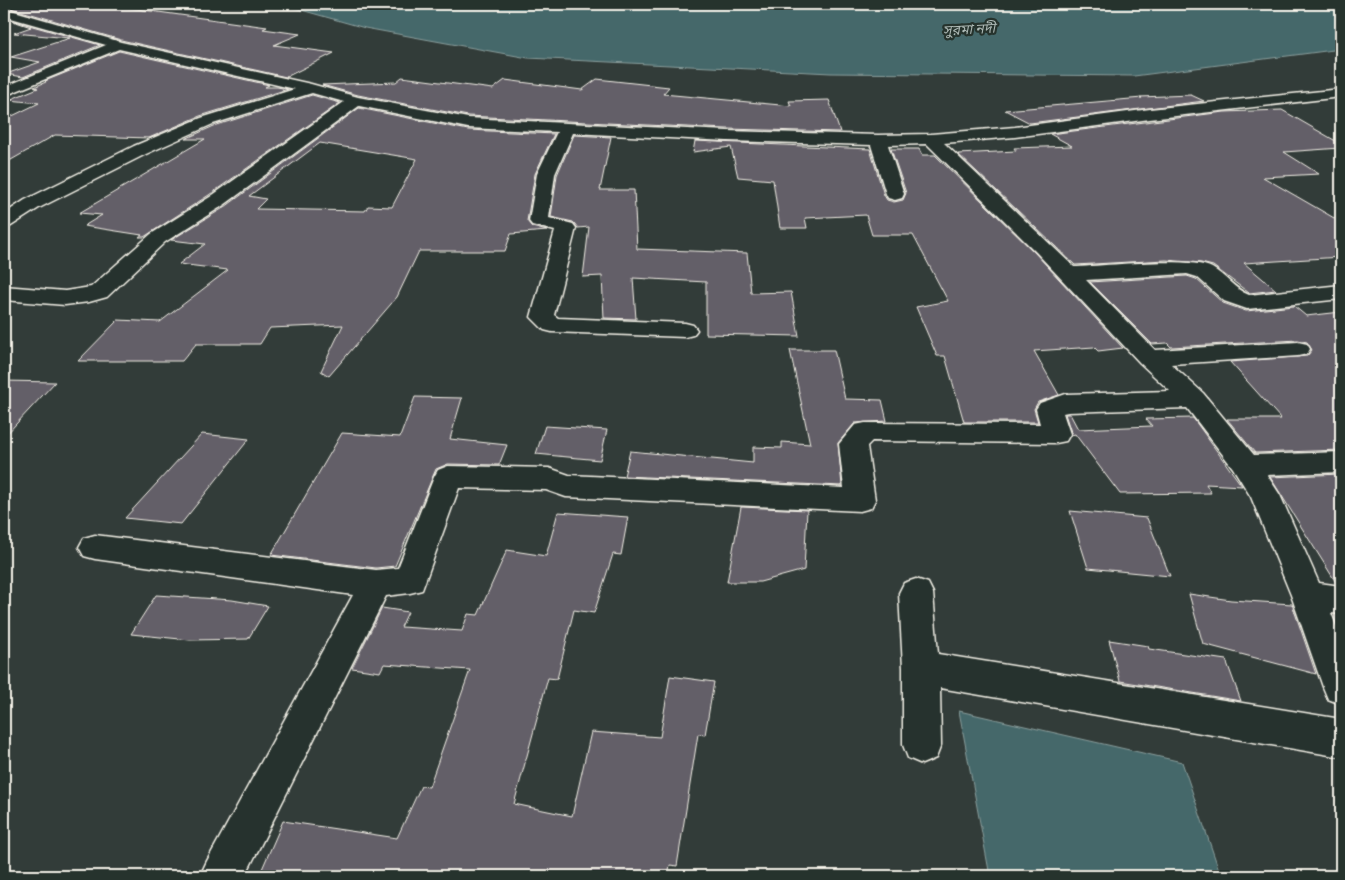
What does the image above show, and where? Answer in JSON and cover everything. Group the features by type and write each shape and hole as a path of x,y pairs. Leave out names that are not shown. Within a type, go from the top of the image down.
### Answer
{"street":[{"path":"4,12 118,45 312,88 356,101 468,123 726,136 878,140 931,139 1015,132 1159,113 1341,93"},
{"path":"4,92 118,45"},
{"path":"4,222 32,204 140,150 208,121 312,88"},
{"path":"4,292 75,298 99,292 158,238 217,201 356,101"},
{"path":"567,128 546,174 539,221 566,228 542,317 552,325 685,330"},
{"path":"931,139 1068,274 1149,358 1194,399 1246,466 1265,495 1308,595 1341,687"},
{"path":"878,140 895,194"},
{"path":"1068,274 1187,268 1204,272 1232,296 1247,302 1341,292"},
{"path":"1149,358 1298,349"},
{"path":"95,547 376,584 410,580 448,477 549,478 566,486 860,500 852,444 865,432 1056,434 1049,409 1066,403 1194,399"},
{"path":"1246,466 1341,462"},
{"path":"222,876 376,584"},
{"path":"916,593 921,668 922,745"},
{"path":"1308,595 1341,600"},
{"path":"921,668 1341,738"}],"water":[{"name":"সুরমা নদী","path":"280,4 1341,4 1341,49 1134,76 831,73 528,58 365,28"},
{"path":"959,711 1182,762 1221,876 990,876"}],"building":[{"path":"4,4 100,4 267,27 263,29 300,34 274,45 334,53 286,77 121,40 4,6"},
{"path":"4,18 100,45 23,77 6,74 40,62 11,57 70,38 14,33 31,27"},
{"path":"119,51 269,85 265,87 288,89 200,116 149,138 55,135 4,164 4,120 39,103 9,100 38,88 34,87 45,81"},
{"path":"402,77 493,89 505,80 582,90 597,79 669,87 663,94 791,106 789,101 829,100 840,132 727,129 468,116 358,95 322,85 396,82"},
{"path":"312,95 340,103 209,195 144,237 139,237 142,235 84,226 102,215 79,213 205,139 185,139 214,126"},
{"path":"1191,95 1204,101 1030,123 1005,110 1142,98 1140,97"},
{"path":"359,108 468,130 554,134 535,174 527,221 532,227 547,231 511,234 505,251 419,251 397,297 329,376 321,371 343,325 270,328 260,344 196,344 182,361 78,361 118,320 160,322 228,270 179,264 205,244 171,240 225,207","holes":["320,143 417,159 392,207 368,206 365,211 256,209 266,199 249,196"]},
{"path":"1282,110 1341,144 1341,148 1284,152 1319,174 1263,177 1341,222 1341,257 1244,263 1276,290 1249,293 1213,266 1201,263 1166,260 1075,265 958,154 1016,151 1014,148 1072,146 1050,134 1224,112"},
{"path":"574,135 611,137 600,190 634,190 637,249 747,253 751,293 791,292 799,336 706,334 706,282 633,278 636,319 604,318 602,276 583,277 589,227 578,228 573,222 551,217 557,175"},
{"path":"695,141 870,149 884,195 887,200 894,202 903,200 906,193 891,149 919,149 922,155 935,155 1035,253 1123,348 1098,351 1094,347 1034,351 1059,395 1038,402 1034,409 1038,422 964,422 945,356 937,356 916,307 948,301 913,235 872,235 866,215 805,218 807,228 780,228 773,180 738,177 731,147 693,152"},
{"path":"1187,276 1196,279 1223,303 1246,311 1294,306 1306,316 1341,312 1341,450 1255,453 1227,419 1281,419 1230,362 1307,356 1312,350 1307,342 1298,340 1171,347 1167,343 1152,344 1090,282"},
{"path":"790,350 834,350 845,399 882,400 887,421 855,423 838,443 842,486 624,476 630,451 753,463 753,447 782,448 782,442 810,444"},
{"path":"4,381 55,382 4,437"},
{"path":"415,397 462,398 450,439 507,445 499,465 448,464 436,469 395,566 376,568 271,555 342,433 400,437"},
{"path":"1065,414 1070,414 1078,429 1152,426 1146,419 1193,418 1242,486 1206,484 1211,493 1120,494 1075,434 1072,435"},
{"path":"545,426 607,430 600,460 536,454"},
{"path":"202,434 249,439 181,524 125,518"},
{"path":"1341,474 1341,584 1337,584 1270,477"},
{"path":"741,507 807,510 804,570 760,582 727,582"},
{"path":"1070,511 1147,518 1170,576 1088,568"},
{"path":"558,512 628,517 621,555 613,554 594,613 574,610 557,679 548,678 514,804 572,816 591,732 660,737 670,676 714,682 705,735 698,734 677,866 670,865 668,876 259,876 283,821 397,838 421,786 429,787 470,670 384,664 380,672 352,668 382,608 408,612 401,627 462,631 468,614 478,615 507,550 546,556"},
{"path":"1189,594 1231,600 1292,604 1316,674 1203,644"},
{"path":"156,595 232,600 268,606 248,639 190,640 131,634"},
{"path":"1109,640 1148,646 1149,649 1226,660 1241,701 1120,681"}]}
